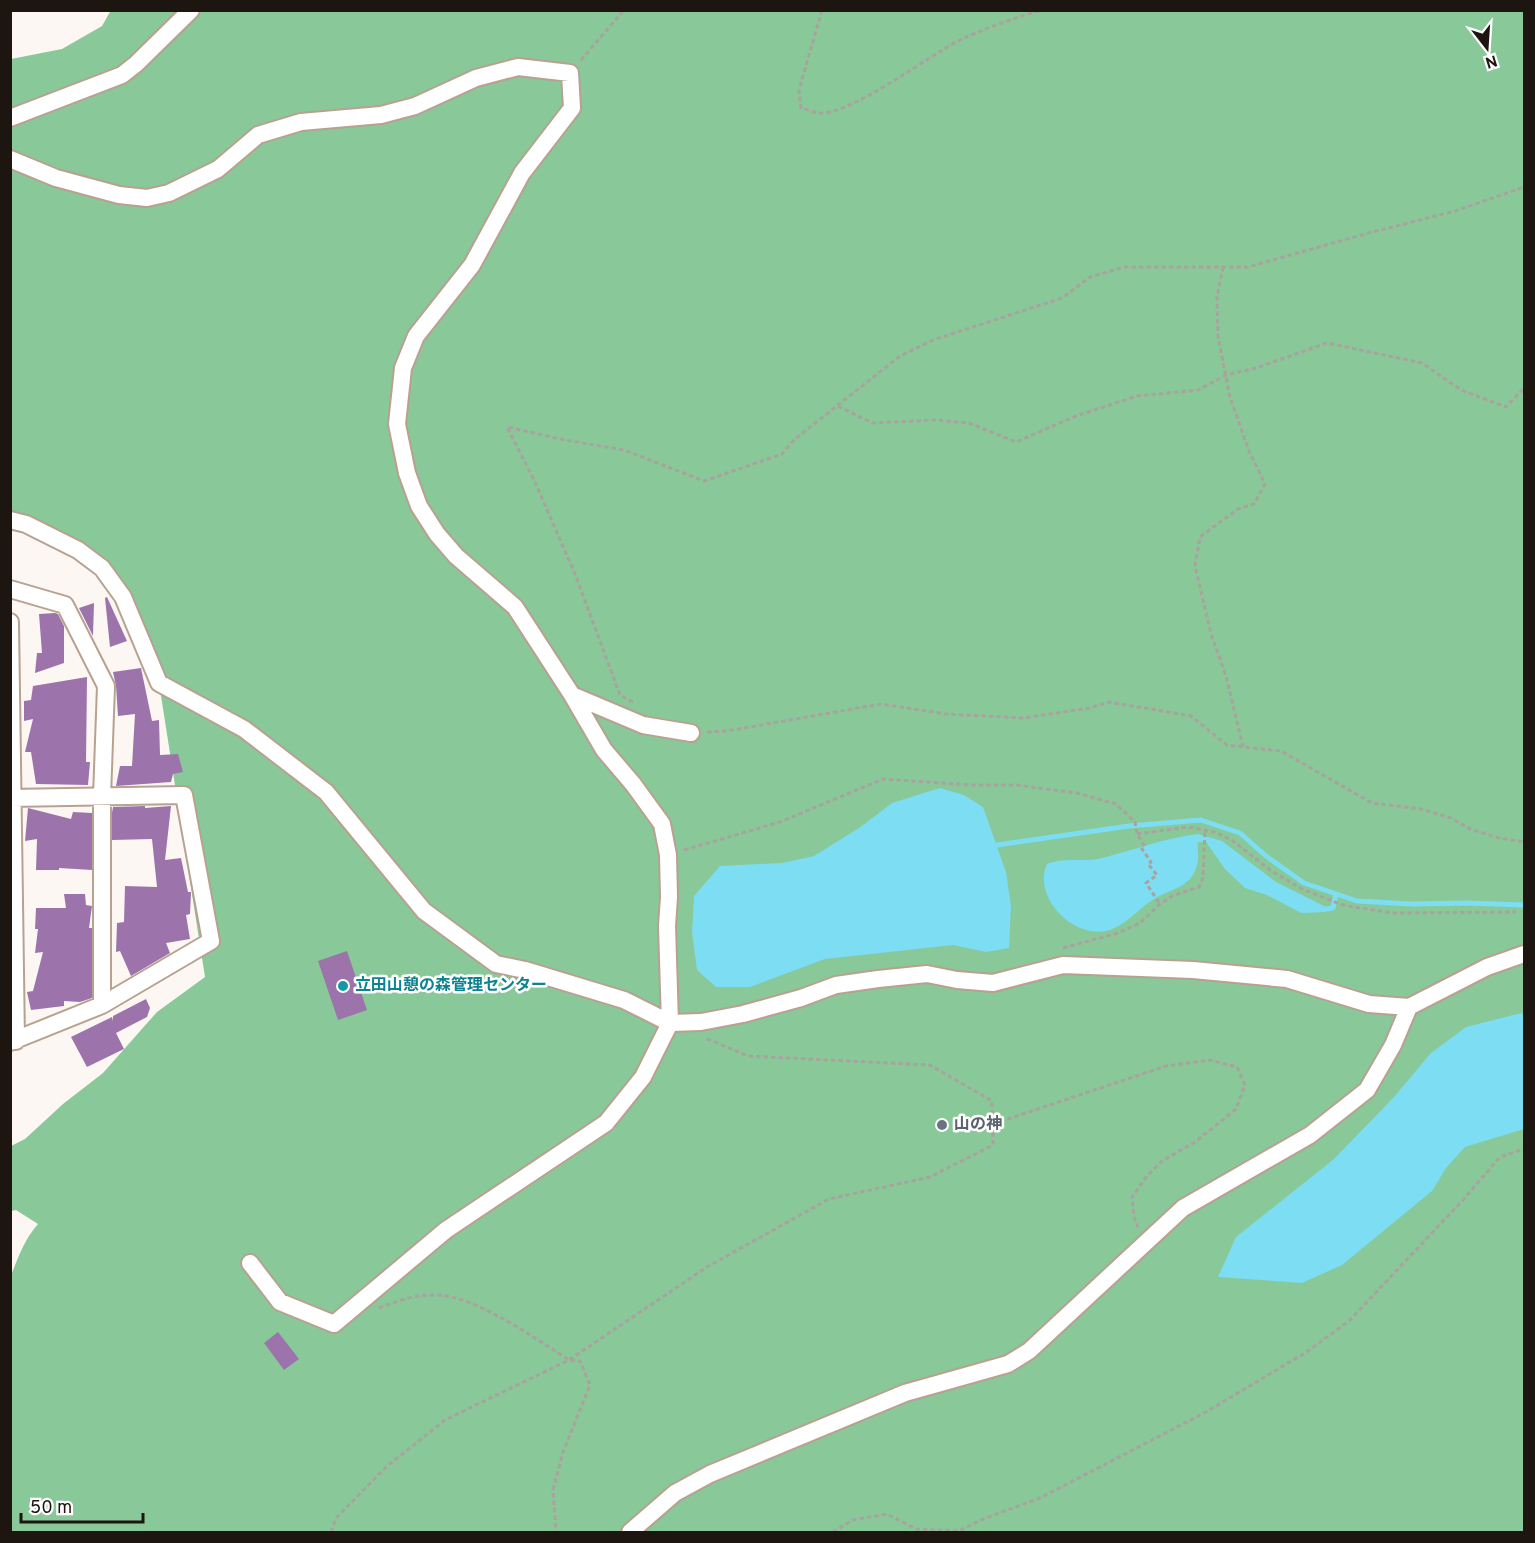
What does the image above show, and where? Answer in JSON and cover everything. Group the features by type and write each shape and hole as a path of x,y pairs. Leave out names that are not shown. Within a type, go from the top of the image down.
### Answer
{"street":[{"path":"10,118 122,75 191,10"},
{"path":"10,159 56,178 119,195 147,198 169,193 218,169 258,135 301,122 381,115 415,106 476,78 518,67 570,73 572,108 522,173 472,265 416,336 403,368 396,424 407,473 419,506 437,534 456,556 515,608 572,694 604,750 633,784 662,824 668,855 667,926 670,1023 643,1077 606,1123 446,1230 334,1324 280,1302 250,1263"},
{"path":"10,520 26,524 78,550 102,568 123,597 159,683 244,729 326,792 424,911 496,964 525,970 624,1000 670,1023 701,1022 742,1014 801,998 836,985 927,974 957,980 993,983 1063,965 1193,970 1287,979 1369,1004 1408,1007 1487,967 1524,954"},
{"path":"10,589 65,604 106,686 102,796 102,1005"},
{"path":"10,622 13,1042 102,1005 211,941 184,795 12,798"},
{"path":"572,694 644,725 691,732"},
{"path":"630,1533 675,1493 710,1474 905,1393 1008,1364 1029,1351 1183,1208 1310,1135 1367,1090 1393,1045 1408,1007"}],"path":[{"path":"570,73 624,10"},
{"path":"822,10 799,90 801,108 819,113 843,108 892,82 921,62 961,40 1042,10"},
{"path":"1086,10 1102,10"},
{"path":"637,704 620,694 575,574 535,482 507,427 624,450 704,481 782,454 795,439 900,356 933,340 1062,298 1090,277 1124,267 1248,267 1455,211 1524,187"},
{"path":"1223,267 1217,297 1218,327 1230,398 1249,451 1265,484 1254,504 1238,509 1200,537 1195,566 1211,634 1226,676 1243,747"},
{"path":"838,405 872,423 935,420 969,423 1016,442 1076,416 1137,396 1197,390 1226,375 1256,368 1327,343 1422,363 1461,390 1506,406 1524,388"},
{"path":"691,732 727,731 880,704 946,714 1024,718 1089,708 1109,702 1191,716 1227,745 1281,751 1372,803 1421,809 1451,818 1470,829 1499,838 1524,842"},
{"path":"668,855 780,822 883,779 973,785 1016,784 1077,793 1116,804 1135,822 1137,834 1145,847 1142,849 1151,862 1148,864 1156,875 1146,883 1160,904"},
{"path":"1137,834 1188,827 1205,832 1215,832 1302,889 1340,904 1394,913 1516,912"},
{"path":"1057,950 1118,933 1140,923 1172,896 1198,887 1203,878 1205,832"},
{"path":"331,1533 336,1518 386,1467 446,1420 569,1360 707,1267 829,1199 930,1178 993,1145 992,1101 930,1065 748,1056 699,1035"},
{"path":"993,1124 1166,1066 1210,1060 1237,1067 1245,1085 1236,1109 1195,1142 1162,1161 1147,1176 1132,1197 1134,1217 1144,1242"},
{"path":"833,1533 853,1520 887,1514 915,1529 959,1531 983,1519 1040,1498 1206,1412 1305,1353 1349,1322 1455,1209 1500,1157 1524,1149"},
{"path":"373,1311 402,1299 438,1294 472,1303 569,1360 580,1361 590,1385 563,1452 553,1490 556,1533"}],"green space":[{"path":"111,10 1524,11 1524,1532 11,1532 10,1278 25,1243 38,1224 16,1210 11,1211 11,1146 25,1139 63,1104 103,1073 157,1012 205,977 159,683 102,568 11,520 11,59 62,49 102,26"}],"water":[{"path":"940,788 964,795 983,807 1006,872 1011,906 1009,948 986,952 953,945 825,959 750,987 716,987 697,970 692,933 694,896 720,866 782,863 814,856 859,828 892,803"},
{"path":"1198,834 1222,841 1276,882 1326,907 1326,912 1301,913 1267,895 1245,888 1225,869 1206,842 1198,842 1196,869 1188,881 1150,902 1113,929 1093,931 1080,928 1068,921 1050,901 1045,889 1044,876 1047,864 1098,859"},
{"path":"1521,1013 1524,1015 1524,1129 1465,1147 1446,1168 1432,1191 1342,1265 1302,1283 1218,1277 1236,1237 1334,1159 1393,1098 1431,1053 1466,1027"}],"building":[{"path":"107,597 127,641 110,647 105,598"},
{"path":"94,603 93,636 79,608"},
{"path":"39,614 58,614 64,626 64,663 35,673 37,653 42,653"},
{"path":"141,668 152,721 159,720 160,755 178,754 183,772 173,774 171,782 116,786 120,766 132,766 135,714 118,716 113,672"},
{"path":"87,677 86,762 90,762 88,785 36,784 31,752 25,752 33,719 24,721 24,701 31,700 33,686"},
{"path":"145,806 145,808 171,806 165,860 181,858 188,892 191,892 190,914 186,915 190,939 166,943 170,953 131,976 120,951 116,952 117,923 124,922 125,886 157,887 152,839 112,840 112,813 113,807"},
{"path":"28,808 71,819 73,812 92,813 92,870 59,868 59,870 36,870 37,839 25,841"},
{"path":"64,894 85,894 86,905 92,906 89,928 92,928 92,998 80,1002 64,1001 64,1006 31,1010 27,992 33,991 43,952 35,953 38,929 35,929 36,908 66,908"},
{"name":"立田山憩の森管理センター","path":"347,951 367,1010 338,1020 318,961"},
{"path":"146,999 150,1008 147,1017 116,1033 124,1049 87,1067 71,1037 112,1017 113,1021 113,1016"},
{"path":"278,1332 299,1359 284,1370 264,1343"}],"waterway":[{"path":"997,845 1129,826 1201,820 1240,833 1266,856 1304,883 1357,901 1524,905"},
{"path":"1326,909 1333,908 1336,894"}],"place":[{"name":"立田山憩の森管理センター","path":"343,986"},
{"name":"山の神","path":"942,1125"}]}
